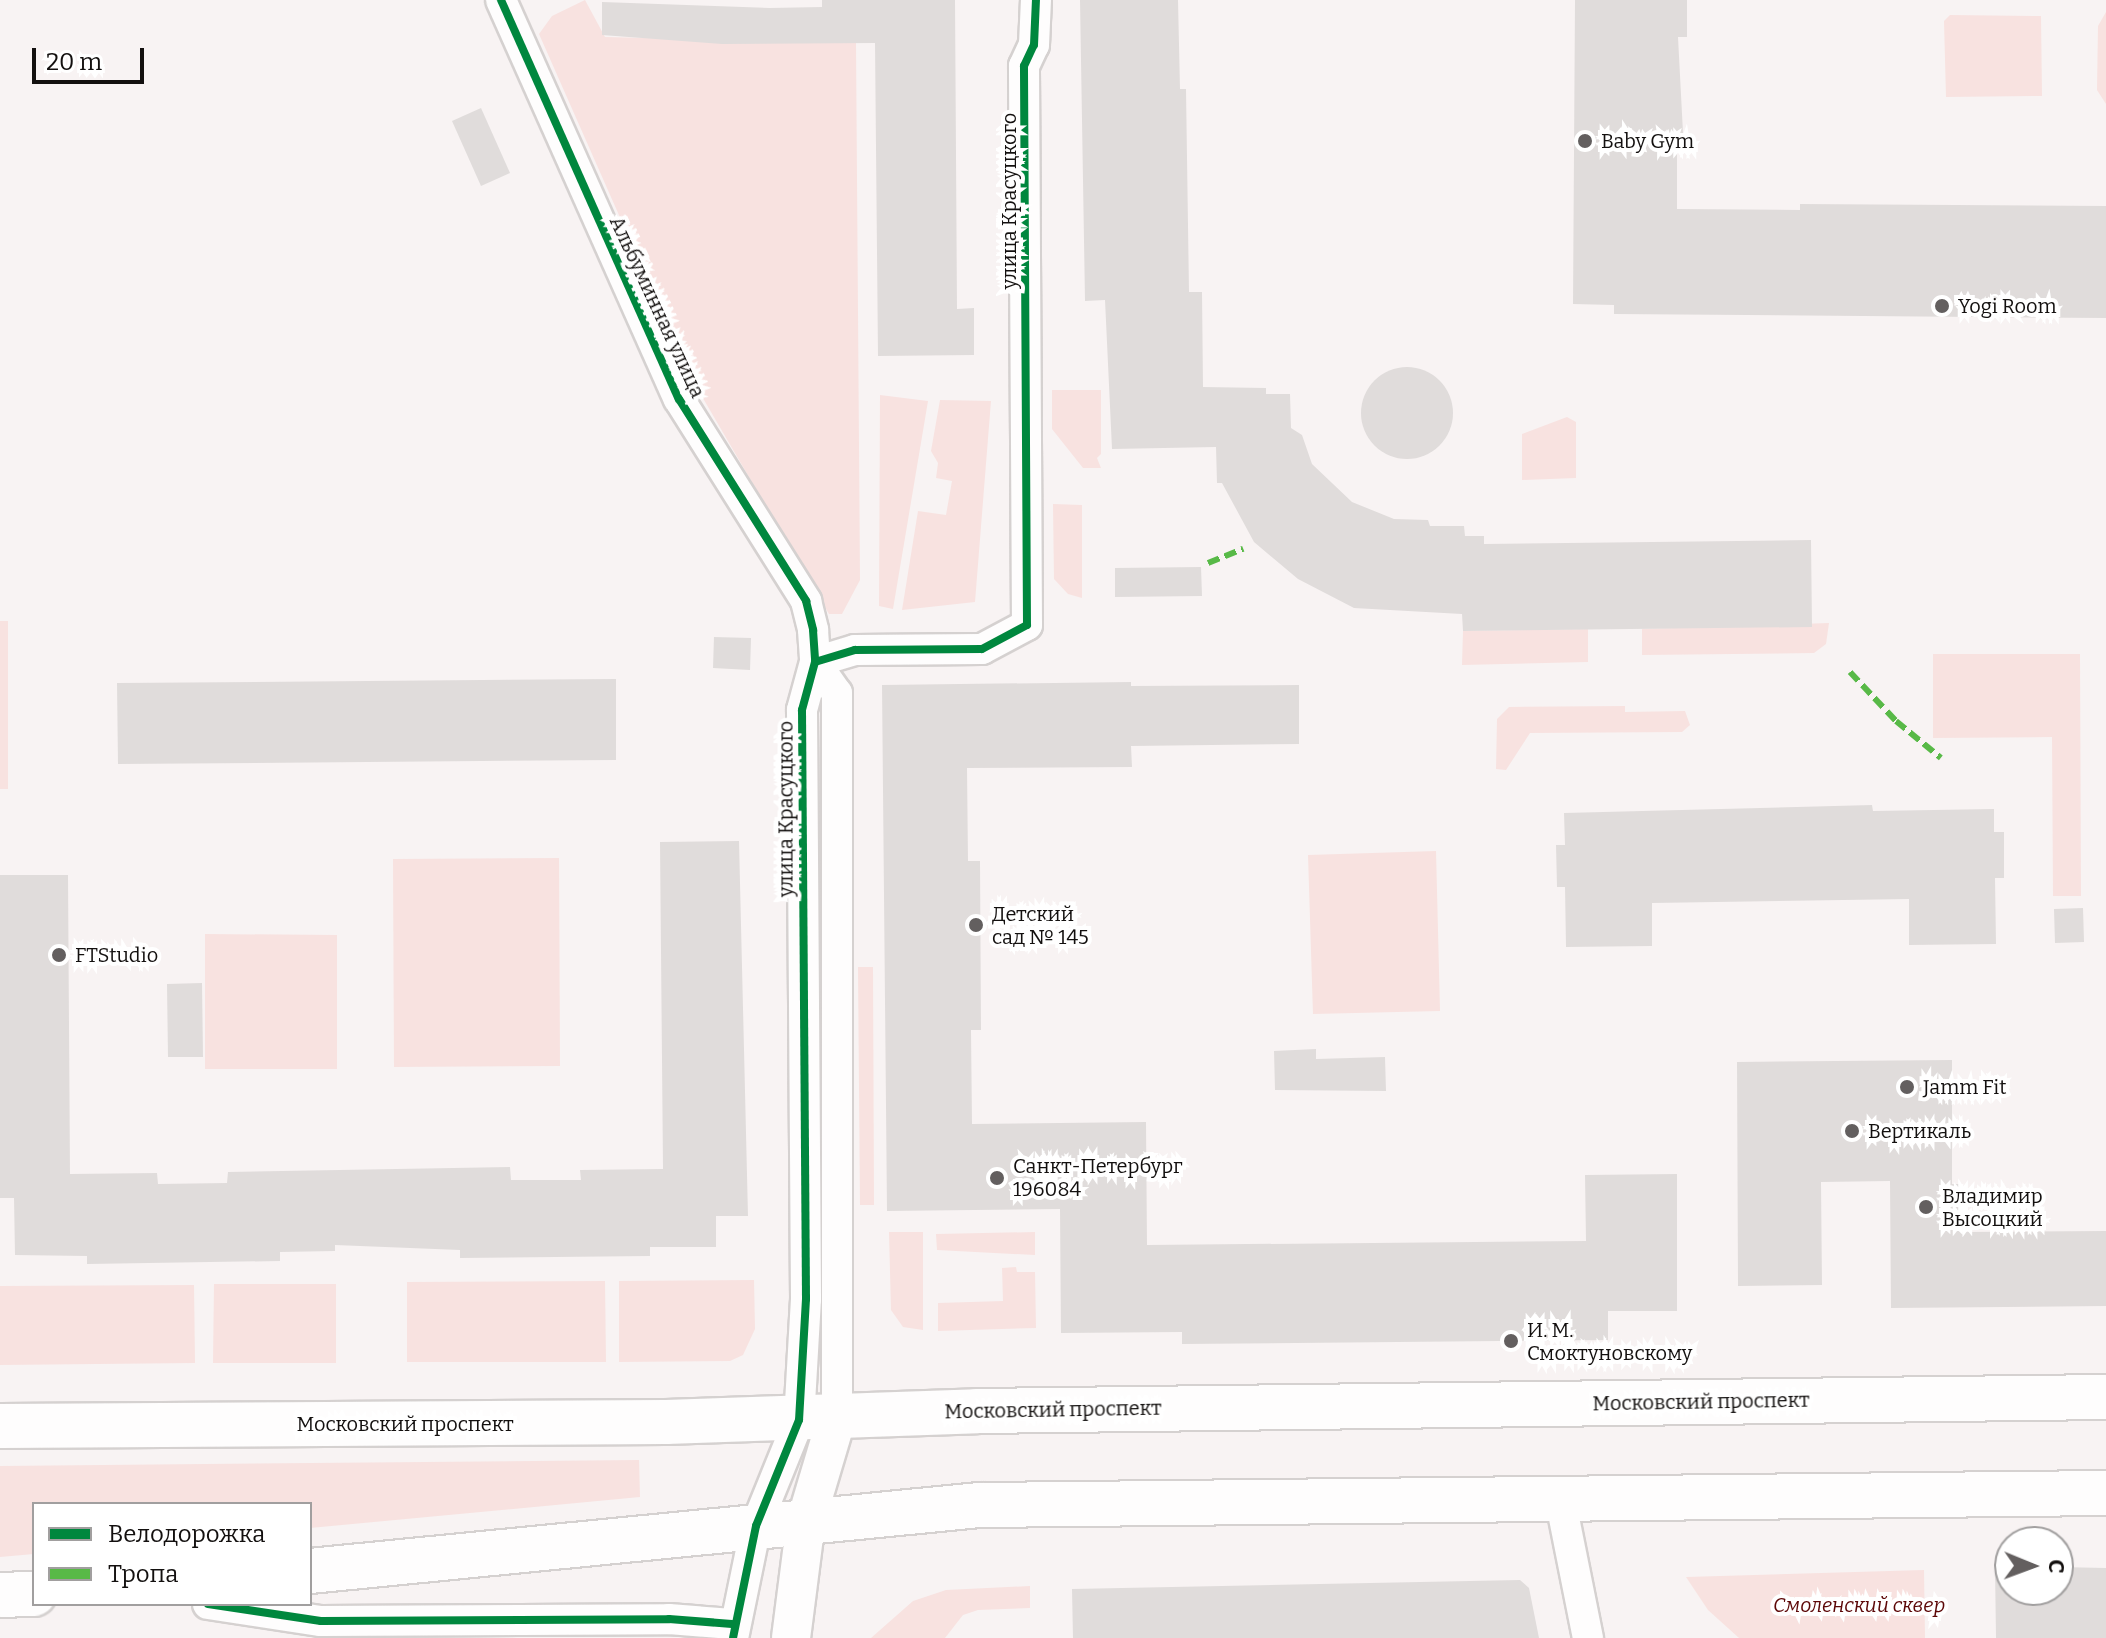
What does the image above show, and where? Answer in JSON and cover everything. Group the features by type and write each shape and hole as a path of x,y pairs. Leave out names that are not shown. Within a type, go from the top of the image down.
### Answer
{"main road":[{"name":"Московский проспект","path":"0,1426 818,1419 977,1411 2106,1397"},
{"path":"312,1571 980,1505 2106,1493"},
{"path":"0,1595 32,1594"}],"street":[{"name":"Альбуминная улица","path":"501,0 679,399 806,601 815,662"},
{"name":"улица Красуцкого","path":"733,1631 756,1526 818,1419 806,1299 802,710 815,662 855,650 982,649 1027,625 1024,66 1034,45 1036,0"},
{"path":"791,1638 818,1419"},
{"path":"1560,1498 1588,1638"},
{"path":"221,1606 321,1621 669,1619 733,1631"}],"green space":[{"path":"585,0 605,37 856,43 860,580 842,614 829,614 690,376 539,34 552,16"},
{"path":"2106,12 2106,104 2097,90 2098,26"},
{"path":"1950,15 2041,16 2042,96 1946,97 1944,21"},
{"path":"1052,390 1101,390 1101,454 1097,458 1101,468 1083,468 1052,429"},
{"path":"880,395 928,401 893,609 879,606"},
{"path":"940,400 991,401 975,602 902,610 918,511 946,515 952,481 936,478 938,463 931,451"},
{"path":"1567,417 1576,422 1576,478 1522,480 1522,434"},
{"path":"1053,504 1082,505 1082,598 1068,594 1054,579"},
{"path":"0,621 8,621 8,789 0,789"},
{"path":"1829,623 1826,644 1814,653 1642,655 1642,629"},
{"path":"1588,629 1588,662 1462,665 1463,631"},
{"path":"1933,654 2080,654 2081,896 2053,896 2052,737 1933,738"},
{"path":"1625,706 1625,712 1685,711 1690,725 1682,732 1530,733 1506,770 1496,769 1497,719 1509,707"},
{"path":"1436,851 1440,1011 1313,1014 1308,855"},
{"path":"559,858 560,1066 394,1067 393,859"},
{"path":"205,934 337,935 337,1069 205,1069"},
{"path":"858,967 873,967 874,1205 860,1205"},
{"path":"889,1232 923,1232 923,1330 903,1327 891,1310"},
{"path":"1035,1232 1035,1255 937,1250 936,1234"},
{"path":"1016,1267 1017,1272 1035,1272 1036,1328 938,1331 938,1303 1003,1301 1002,1268"},
{"path":"754,1280 755,1329 743,1355 730,1361 619,1362 619,1281"},
{"path":"605,1281 606,1362 407,1362 407,1282"},
{"path":"214,1284 336,1284 336,1363 213,1363"},
{"path":"194,1285 195,1363 0,1365 0,1286"},
{"path":"639,1460 640,1497 312,1528 312,1502 32,1502 32,1554 0,1557 0,1466"},
{"name":"Смоленский сквер","path":"1924,1570 1925,1638 1739,1638 1708,1610 1686,1577"},
{"path":"1030,1586 1030,1608 978,1610 963,1615 945,1638 871,1638 913,1601 946,1590"}],"building":[{"path":"822,0 955,0 957,309 974,308 974,355 878,356 875,43 722,44 602,35 602,2 770,8 822,7"},
{"path":"1080,0 1178,0 1180,89 1186,89 1189,292 1202,292 1203,387 1266,388 1266,394 1290,394 1291,428 1302,435 1312,464 1352,502 1394,519 1428,520 1430,526 1464,526 1465,536 1484,536 1484,544 1811,540 1812,627 1463,631 1462,614 1354,608 1298,579 1254,542 1222,483 1217,483 1216,447 1112,449 1105,300 1085,301"},
{"path":"1575,0 1687,0 1687,37 1678,37 1684,152 1677,152 1677,209 1800,210 1800,204 2106,206 2106,318 1614,314 1614,305 1573,304"},
{"path":"481,108 510,173 481,186 452,121"},
{"path":"1407,367 1424,371 1439,381 1449,396 1453,413 1449,430 1439,445 1424,455 1407,459 1390,455 1375,445 1365,430 1361,413 1365,396 1375,381 1390,371"},
{"path":"1201,567 1202,596 1115,597 1115,568"},
{"path":"714,637 751,638 750,670 713,668"},
{"path":"616,679 616,760 118,764 117,683"},
{"path":"1131,682 1131,686 1299,685 1299,744 1131,746 1132,767 967,768 968,861 980,861 981,1030 971,1030 972,1124 1146,1122 1147,1245 1586,1241 1585,1175 1677,1174 1677,1311 1608,1311 1608,1340 1182,1344 1182,1332 1061,1333 1060,1209 887,1211 882,685"},
{"path":"1872,805 1873,811 1994,809 1994,832 2004,832 2004,878 1995,878 1996,944 1909,945 1909,899 1652,903 1652,946 1566,947 1565,887 1557,887 1556,845 1565,845 1564,813"},
{"path":"739,841 748,1216 716,1216 716,1247 650,1247 650,1256 460,1258 460,1250 335,1245 335,1251 280,1252 280,1261 87,1264 87,1256 15,1255 14,1198 0,1198 0,875 68,875 70,1174 157,1173 158,1184 227,1183 228,1172 510,1167 511,1180 581,1180 580,1170 663,1169 660,842"},
{"path":"2083,908 2084,942 2055,943 2054,909"},
{"path":"202,983 203,1057 168,1057 167,984"},
{"path":"1316,1049 1316,1059 1385,1057 1386,1091 1275,1090 1274,1051"},
{"path":"1952,1060 1952,1184 1962,1184 1962,1232 2106,1231 2106,1306 1891,1308 1890,1181 1821,1182 1822,1285 1738,1286 1737,1062"},
{"path":"2074,1567 2106,1568 2106,1638 1996,1638 1996,1606 2074,1606"},
{"path":"1520,1580 1529,1588 1539,1638 1073,1638 1072,1589"}],"marked path":[{"path":"1208,563 1243,549"},
{"path":"1850,672 1896,721 1941,758"}],"cycle path":[{"path":"501,0 679,399 806,601 813,630 815,662 802,710 806,1299 799,1420 756,1526 733,1638"},
{"path":"815,662 855,650 982,649 1027,625 1024,66 1034,45 1036,0"},
{"path":"221,1606 321,1621 669,1619 732,1624"}],"place":[{"name":"Baby Gym","path":"1585,141"},
{"name":"Yogi Room","path":"1942,306"},
{"name":"Детский сад № 145","path":"976,925"},
{"name":"FTStudio","path":"59,955"},
{"name":"Jamm Fit","path":"1907,1087"},
{"name":"Вертикаль","path":"1852,1131"},
{"name":"Санкт-Петербург 196084","path":"997,1178"},
{"name":"Владимир Высоцкий","path":"1926,1207"},
{"name":"И. М. Смоктуновскому","path":"1511,1341"}]}
